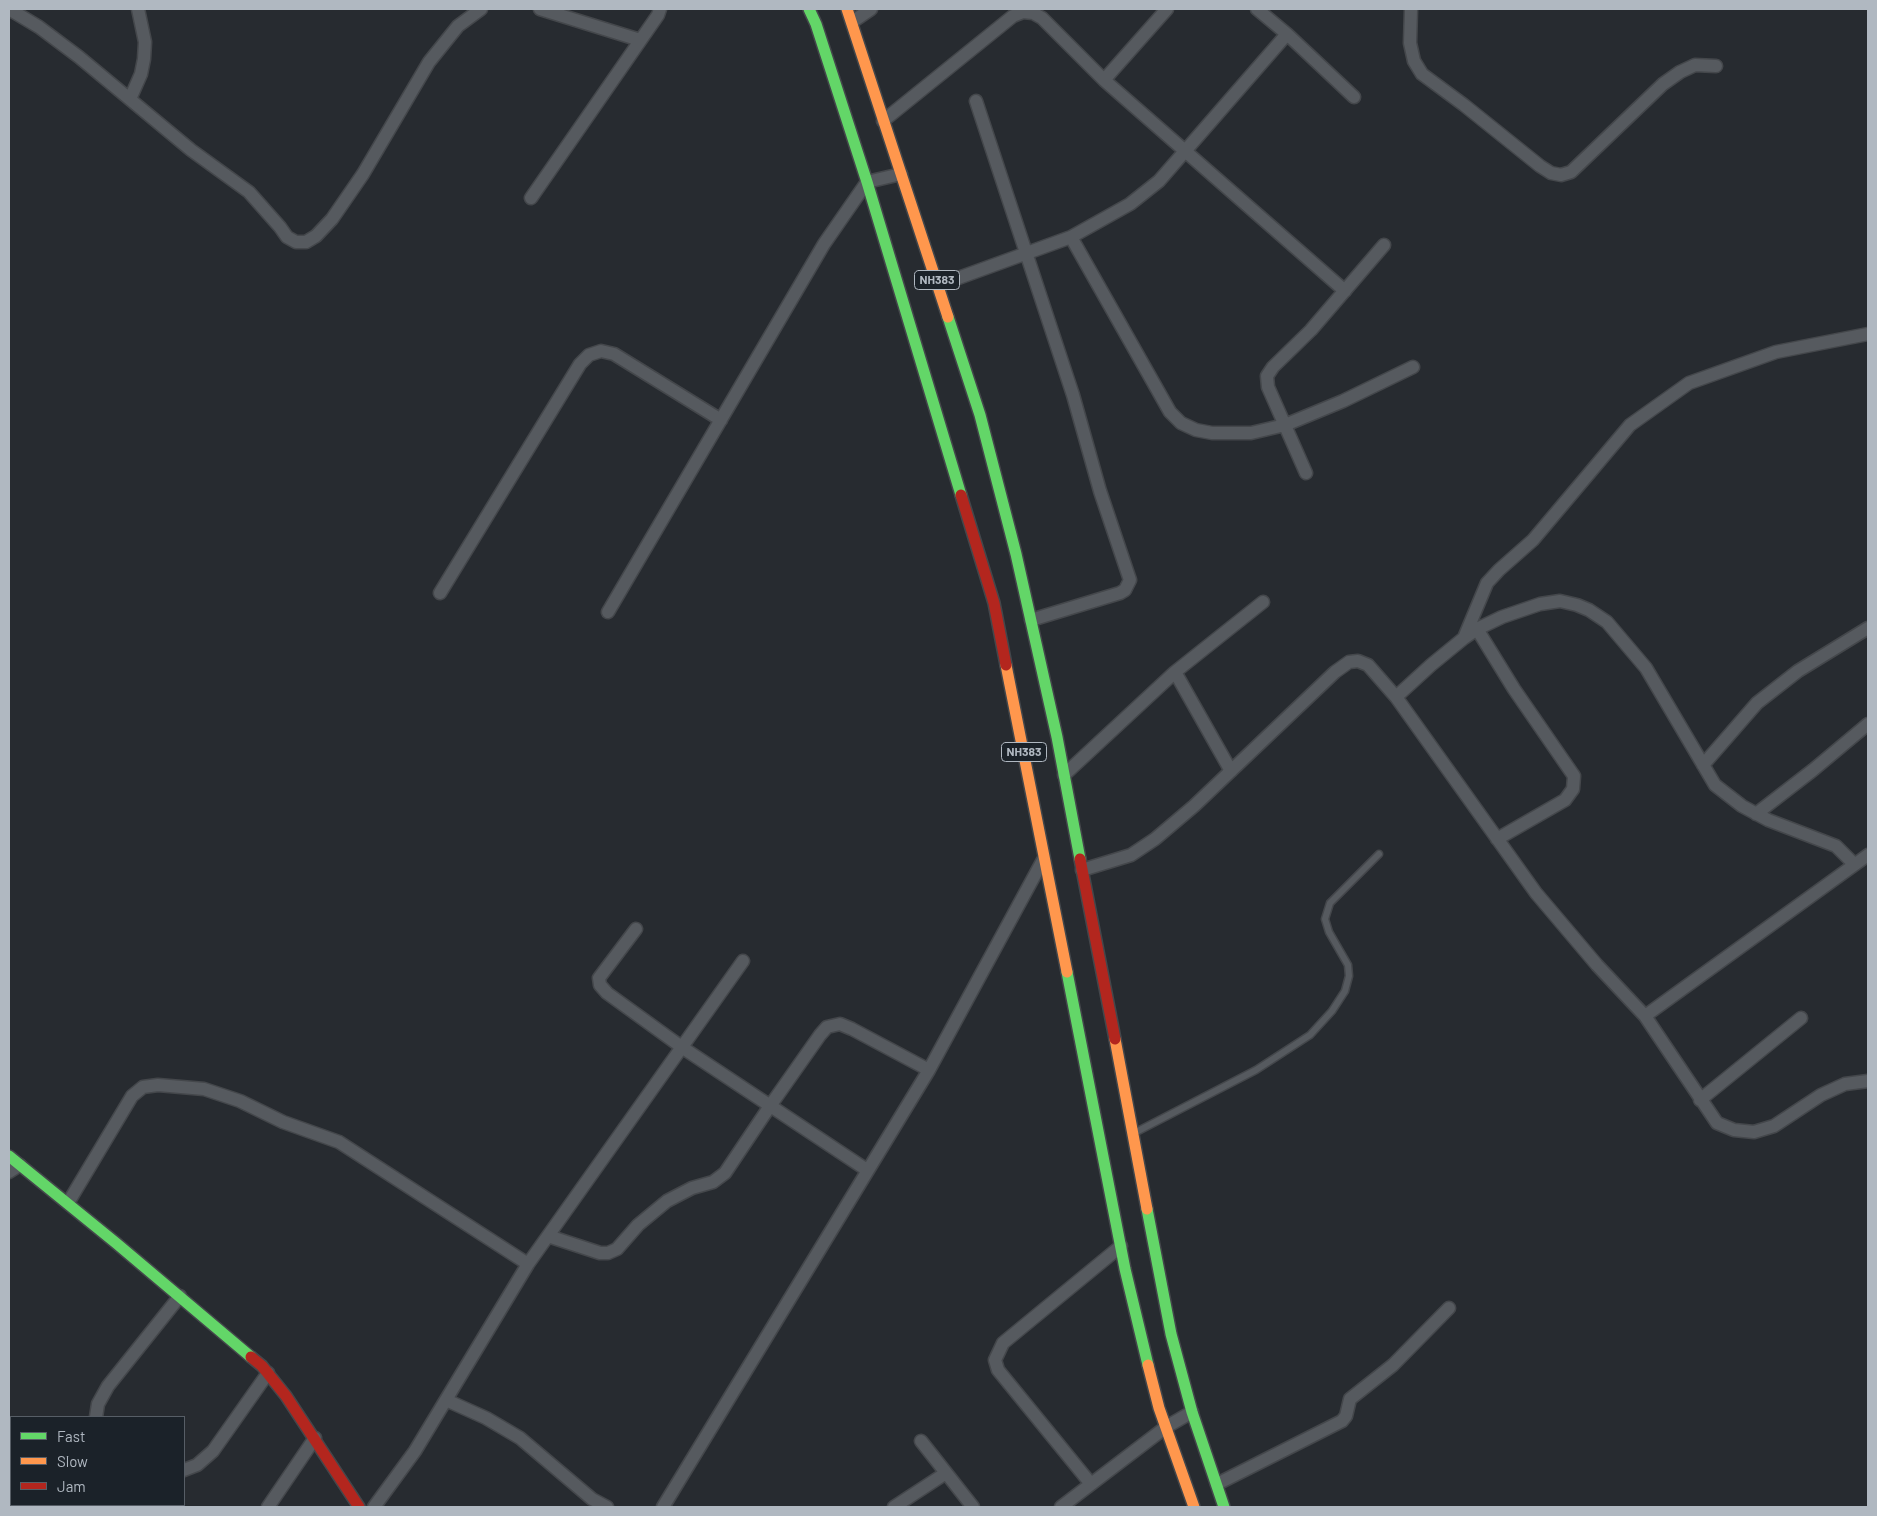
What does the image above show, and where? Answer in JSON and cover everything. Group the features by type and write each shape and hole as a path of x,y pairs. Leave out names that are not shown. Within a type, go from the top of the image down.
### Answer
{"main road":[{"name":"NH383","path":"809,9 816,24 867,182 994,603 1121,1246 1159,1408 1194,1507"},
{"name":"NH383","path":"847,9 900,174 939,285 980,415 1016,554 1064,776 1171,1334 1192,1412 1224,1507"},
{"path":"9,1156 68,1203 262,1366 315,1438 359,1507"}],"street":[{"path":"9,9 39,27 191,150 249,192 287,237 296,242 306,242 316,236 332,218 363,174 429,62 458,26 481,9"},
{"path":"130,99 141,74 144,58 145,42 138,9"},
{"path":"540,9 640,40"},
{"path":"531,198 658,15 660,9"},
{"path":"852,22 871,9"},
{"path":"1104,80 1167,9"},
{"path":"1257,9 1287,34 1354,97"},
{"path":"1411,9 1410,43 1414,61 1422,74 1540,166 1561,175 1571,172 1663,84 1680,72 1694,66 1716,66"},
{"path":"883,122 1013,16 1023,12 1033,13 1042,18 1104,80 1345,291"},
{"path":"939,285 1071,238 1130,204 1159,181 1184,150 1287,34"},
{"path":"976,100 1073,395 1100,491 1130,580 1125,590 1120,593 1031,620"},
{"path":"608,612 824,244 867,182 900,174"},
{"path":"1071,238 1170,412 1181,423 1196,430 1212,433 1251,433 1285,425 1413,368"},
{"path":"1306,473 1268,387 1267,376 1273,367 1345,291 1384,245"},
{"path":"1464,638 1487,583 1533,540 1630,425 1689,383 1776,352 1868,334"},
{"path":"440,593 580,364 589,355 601,352 614,354 721,420"},
{"path":"1396,697 1431,665 1477,629 1502,617 1540,604 1560,601 1577,605 1589,610 1607,622 1646,668 1715,785 1730,798 1756,814 1836,846 1854,864"},
{"path":"1064,776 1175,672 1263,602"},
{"path":"1703,765 1758,703 1798,671 1868,628"},
{"path":"1477,629 1514,689 1574,776 1574,789 1565,800 1496,839"},
{"path":"1082,870 1131,855 1155,839 1194,806 1335,672 1349,662 1358,661 1368,666 1396,697 1536,893 1597,965 1645,1016 1717,1123 1734,1130 1754,1132 1774,1126 1821,1094 1845,1084 1868,1081"},
{"path":"1175,672 1231,771"},
{"path":"1756,814 1868,724"},
{"path":"1645,1016 1868,855"},
{"path":"663,1507 929,1070 1044,858"},
{"path":"636,929 603,971 600,984 607,993 683,1048 867,1170"},
{"path":"374,1507 415,1451 528,1264 743,961"},
{"path":"1700,1100 1801,1018"},
{"path":"548,1236 608,1253 617,1249 638,1225 667,1201 692,1188 713,1182 724,1173 820,1035 828,1028 840,1024 929,1070"},
{"path":"68,1203 132,1096 143,1087 158,1085 204,1089 240,1100 283,1122 339,1142 528,1264"},
{"path":"9,1172 20,1165"},
{"path":"1090,1484 998,1370 995,1360 1002,1343 1121,1246"},
{"path":"96,1416 98,1404 108,1386 180,1296"},
{"path":"1217,1484 1342,1421 1346,1416 1350,1399 1393,1365 1449,1308"},
{"path":"185,1470 197,1465 213,1451 268,1373"},
{"path":"446,1400 486,1418 520,1438 592,1499 607,1507"},
{"path":"1061,1507 1166,1428 1192,1412"},
{"path":"268,1507 315,1438"},
{"path":"920,1441 973,1507"},
{"path":"894,1507 946,1473"}],"lane":[{"path":"1132,1134 1256,1070 1310,1035 1332,1011 1345,991 1349,976 1348,965 1329,932 1324,919 1330,903 1379,854"}],"traffic: fast":[{"path":"809,9 816,24 867,182 961,495"},
{"path":"948,317 980,415 1016,554 1057,737 1080,859"},
{"path":"1067,972 1125,1269 1148,1365"},
{"path":"9,1156 251,1357"},
{"path":"1147,1209 1171,1334 1192,1412 1224,1507"}],"traffic: slow":[{"path":"847,9 948,317"},
{"path":"1006,665 1067,972"},
{"path":"1115,1039 1147,1209"},
{"path":"1148,1365 1159,1408 1194,1507"}],"traffic: jam":[{"path":"961,495 994,603 1006,665"},
{"path":"1080,859 1115,1039"},
{"path":"251,1357 262,1366 286,1396 359,1507"}]}
